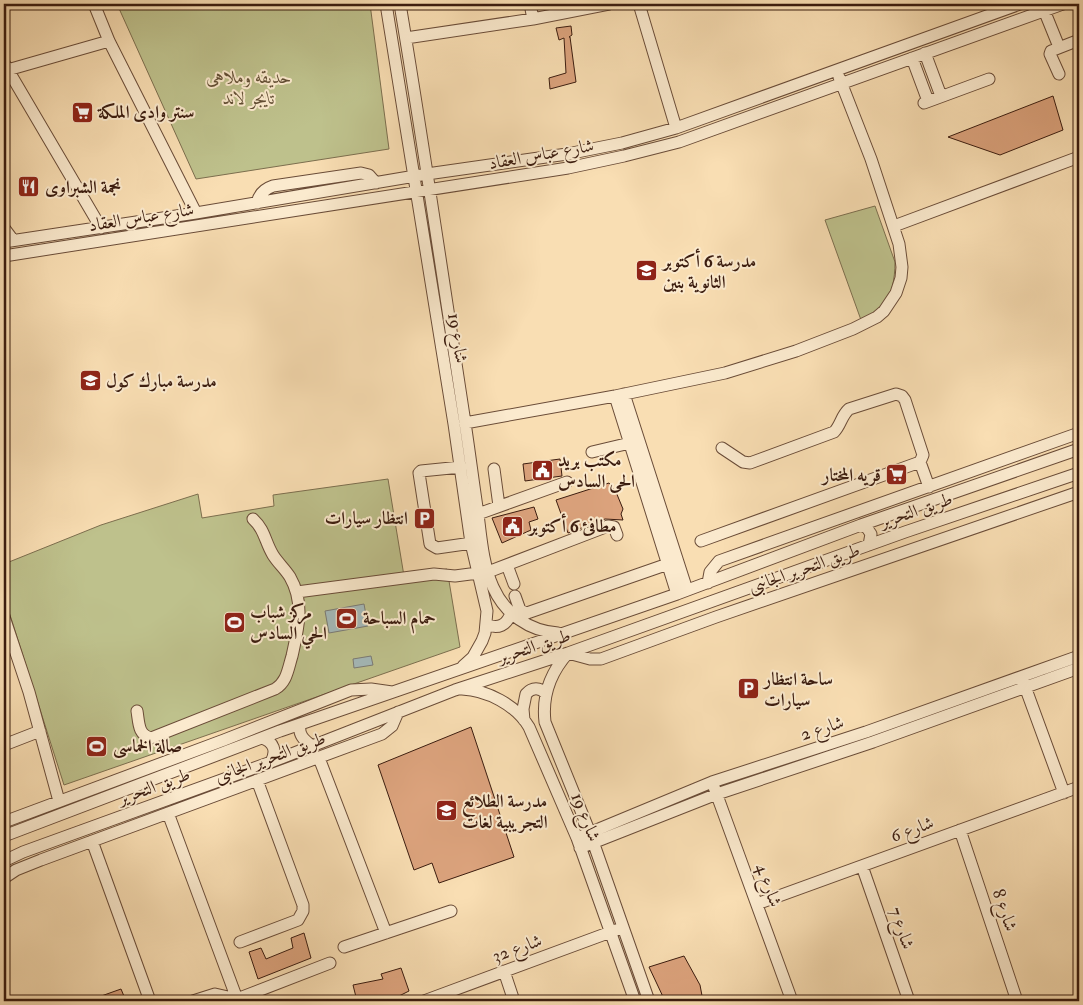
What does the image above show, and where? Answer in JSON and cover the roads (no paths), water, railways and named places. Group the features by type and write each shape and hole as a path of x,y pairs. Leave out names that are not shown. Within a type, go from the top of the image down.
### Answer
{"street":[{"path":"94,4 109,41 196,213"},
{"name":"شارع 19","path":"386,4 461,467 483,572 487,611 485,633 478,650 460,669"},
{"name":"شارع 19","path":"400,4 478,514 476,542"},
{"path":"530,4 533,20"},
{"path":"406,38 533,20 610,4"},
{"path":"639,4 676,128"},
{"name":"شارع عباس العقاد","path":"8,241 196,213 414,176 567,154 622,143 676,128 1020,4"},
{"name":"شارع عباس العقاد","path":"6,256 568,168 624,156 679,142 1063,4"},
{"path":"1044,10 1059,47"},
{"path":"1059,74 1050,52 1079,40"},
{"path":"101,228 5,68 109,41"},
{"path":"910,44 941,96"},
{"path":"918,56 926,102 989,79"},
{"path":"465,423 620,395 738,370 854,330 884,311 893,299 901,278 899,244 871,159 836,71"},
{"path":"894,226 1079,157"},
{"path":"4,228 8,241"},
{"path":"4,267 6,256"},
{"path":"701,540 923,460 923,452 905,400 902,396 896,394 849,409 834,432 750,463 743,462 722,448"},
{"path":"620,395 630,443 668,564 682,592"},
{"path":"620,395 682,592"},
{"name":"طريق التحرير الجانبى","path":"708,582 710,572 719,561 1079,433"},
{"path":"592,452 630,443"},
{"path":"1028,467 1045,446"},
{"name":"طريق التحرير","path":"4,836 300,724 682,592 902,510 1079,449"},
{"path":"920,462 929,487"},
{"path":"461,467 421,471 418,474 430,544 437,548 476,542"},
{"path":"494,469 499,506"},
{"name":"طريق التحرير","path":"4,861 23,852 271,762 458,689 568,653 868,545 1079,473"},
{"path":"478,514 567,482"},
{"name":"طريق التحرير الجانبى","path":"568,653 590,659 601,659 726,613 1079,492"},
{"path":"902,510 898,520 905,532"},
{"path":"137,711 141,732 151,738 281,686 287,675 300,619 297,592 290,578 273,554 261,527 253,519"},
{"path":"861,525 868,528 871,534 868,545"},
{"path":"297,592 434,574 455,576 483,572 608,526 614,527 617,535"},
{"path":"507,564 520,610 531,612 668,564"},
{"name":"شارع 19","path":"483,572 500,600 511,613 539,630 562,633"},
{"path":"486,624 494,627 502,626 508,620 511,613"},
{"path":"4,617 23,673 59,801"},
{"name":"شارع 19","path":"568,653 554,672 546,694 545,722 592,838 649,1001"},
{"name":"شارع 2","path":"579,843 717,794 873,742 1024,682 1079,656"},
{"name":"شارع 2","path":"592,838 712,782 1024,682 1079,668"},
{"path":"1024,682 1064,793"},
{"name":"طريق التحرير الجانبى","path":"4,822 224,740 350,690 371,689 393,692"},
{"name":"شارع 19","path":"458,689 489,696 508,706 524,720 579,843 635,1001"},
{"path":"524,720 523,709 526,694 531,690 538,689 546,694"},
{"name":"طريق التحرير الجانبى","path":"4,878 16,870 41,860 319,758 387,731 395,722 398,712"},
{"path":"300,724 301,736 312,746"},
{"path":"4,745 40,731"},
{"path":"262,738 269,741 274,747 271,762"},
{"path":"319,758 386,932"},
{"path":"240,942 298,920 303,911 257,780"},
{"name":"شارع 4","path":"712,782 792,1001"},
{"name":"شارع 6","path":"757,904 1079,787"},
{"path":"168,813 238,999"},
{"path":"27,814 44,821"},
{"name":"شارع 8","path":"960,830 1017,1001"},
{"path":"92,841 150,1001"},
{"path":"23,852 41,860"},
{"name":"شارع 7","path":"862,866 909,1001"},
{"path":"344,947 451,911"},
{"name":"شارع 32","path":"424,1001 623,928"},
{"path":"194,1001 215,994 238,999 330,963"},
{"path":"504,972 514,1001"}],"place":[{"name":"سنتر وادى الملكة","path":"82,112"},
{"name":"نجمة الشبراوى","path":"29,187"},
{"name":"مدرسة 6 أكتوبر الثانوية بنين","path":"647,271"},
{"name":"مدرسة مبارك كول","path":"90,381"},
{"name":"مكتب بريد الحى السادس","path":"542,470"},
{"name":"قريه المختار","path":"897,475"},
{"name":"انتظار سيارات","path":"424,518"},
{"name":"مطافئ 6 أكتوبر","path":"513,526"},
{"name":"حمام السباحة","path":"347,618"},
{"name":"مركز شباب الحي السادس","path":"234,622"},
{"name":"ساحة انتظار سيارات","path":"748,689"},
{"name":"صالة الخماسى","path":"97,746"},
{"name":"مدرسة الطلائع التجريبية لغات","path":"446,811"}],"park label":[{"name":"حديقه وملاهى تايجر لاند","path":"249,87"}]}
